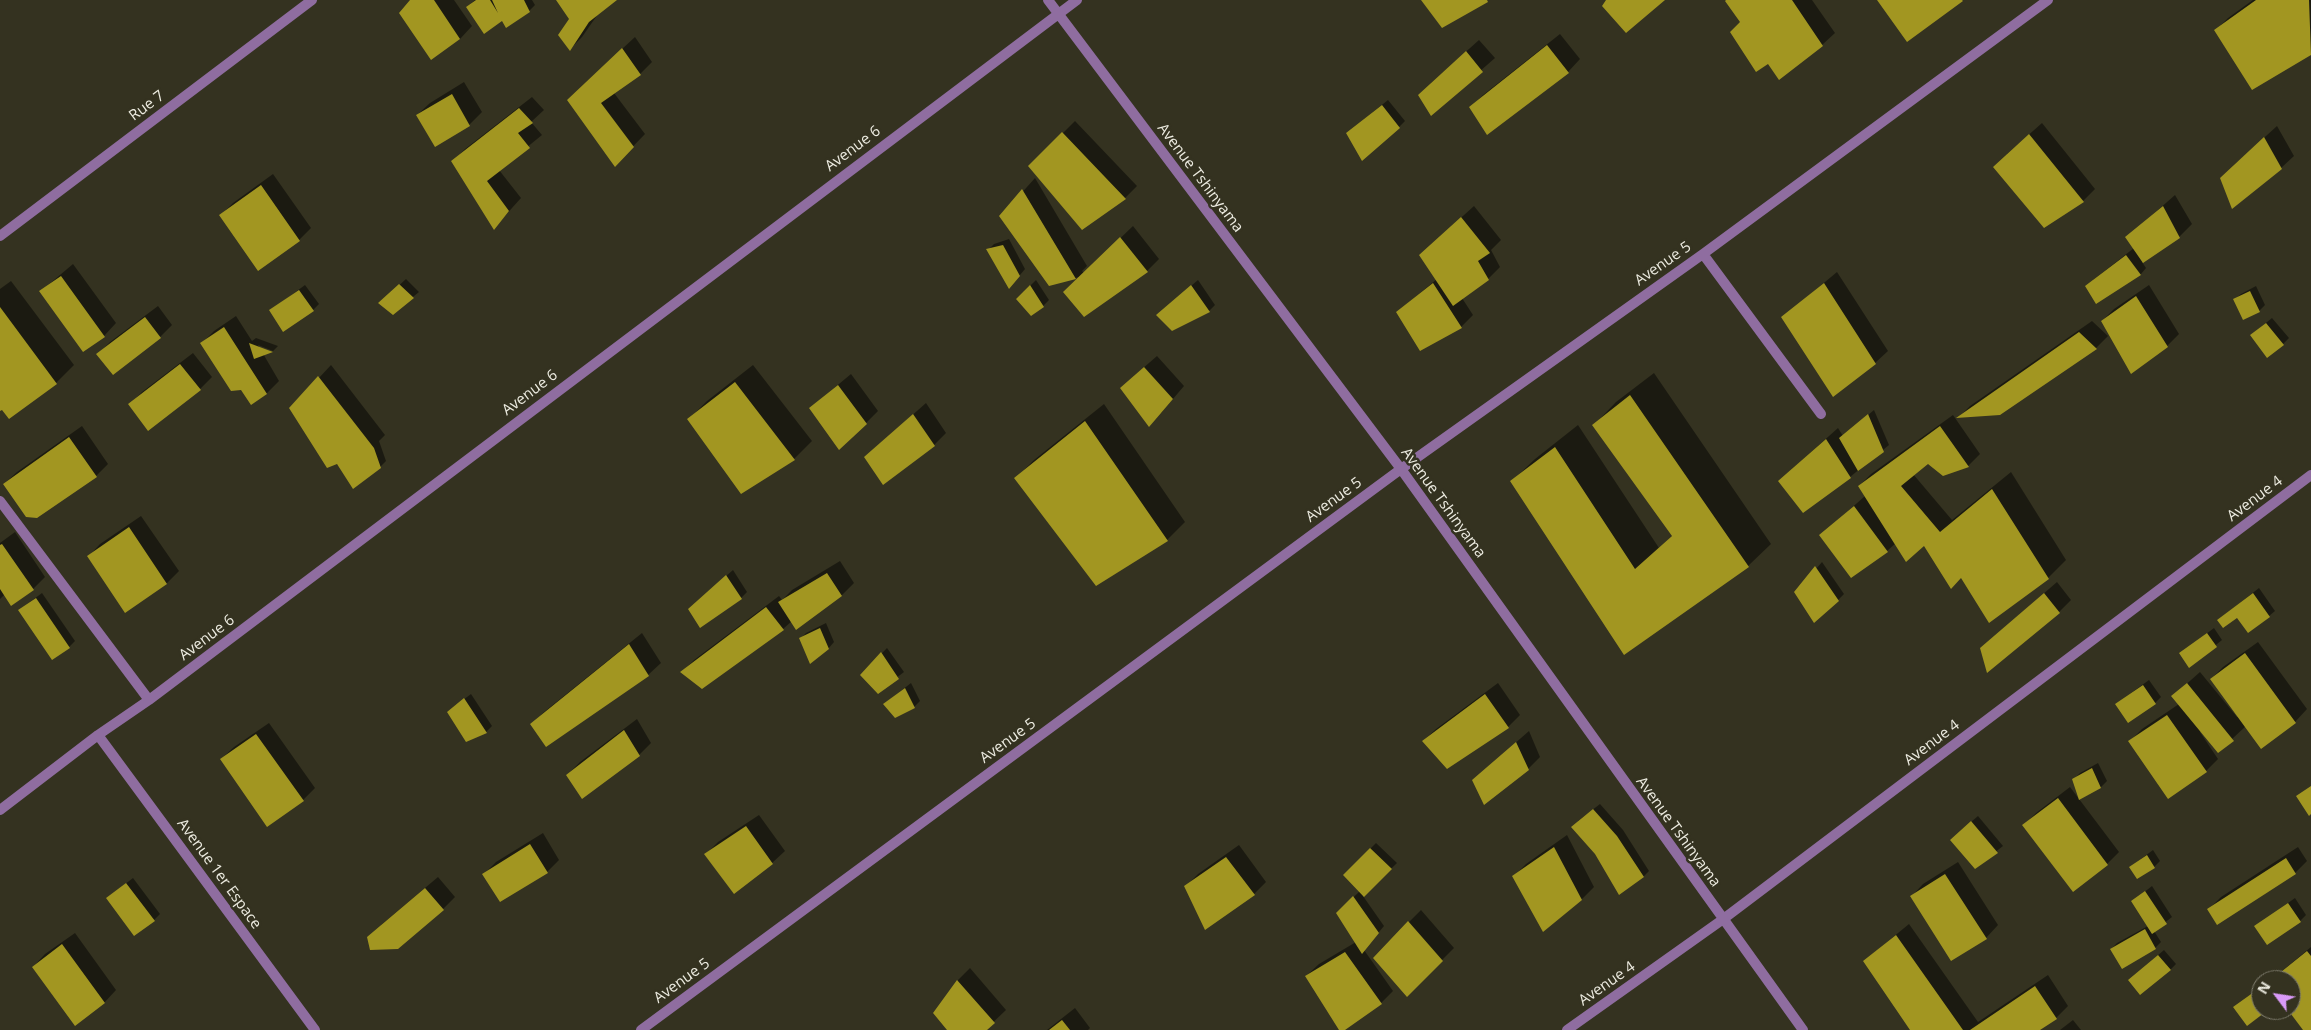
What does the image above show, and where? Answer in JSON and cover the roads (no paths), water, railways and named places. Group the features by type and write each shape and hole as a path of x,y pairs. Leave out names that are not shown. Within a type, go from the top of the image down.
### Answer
{"street":[{"name":"Rue 7","path":"0,236 312,0"},
{"name":"Avenue Tshinyama","path":"1048,0 1401,469 1722,920 1803,1030"},
{"name":"Avenue 6","path":"0,810 98,735 149,700 1077,0"},
{"name":"Avenue 5","path":"641,1030 1401,469 1703,254 2048,0"},
{"path":"1703,254 1821,414"},
{"name":"Avenue 4","path":"1567,1030 1722,920 2311,475"},
{"path":"0,500 149,700"},
{"name":"Avenue 1er Espace","path":"98,735 315,1030"}]}
